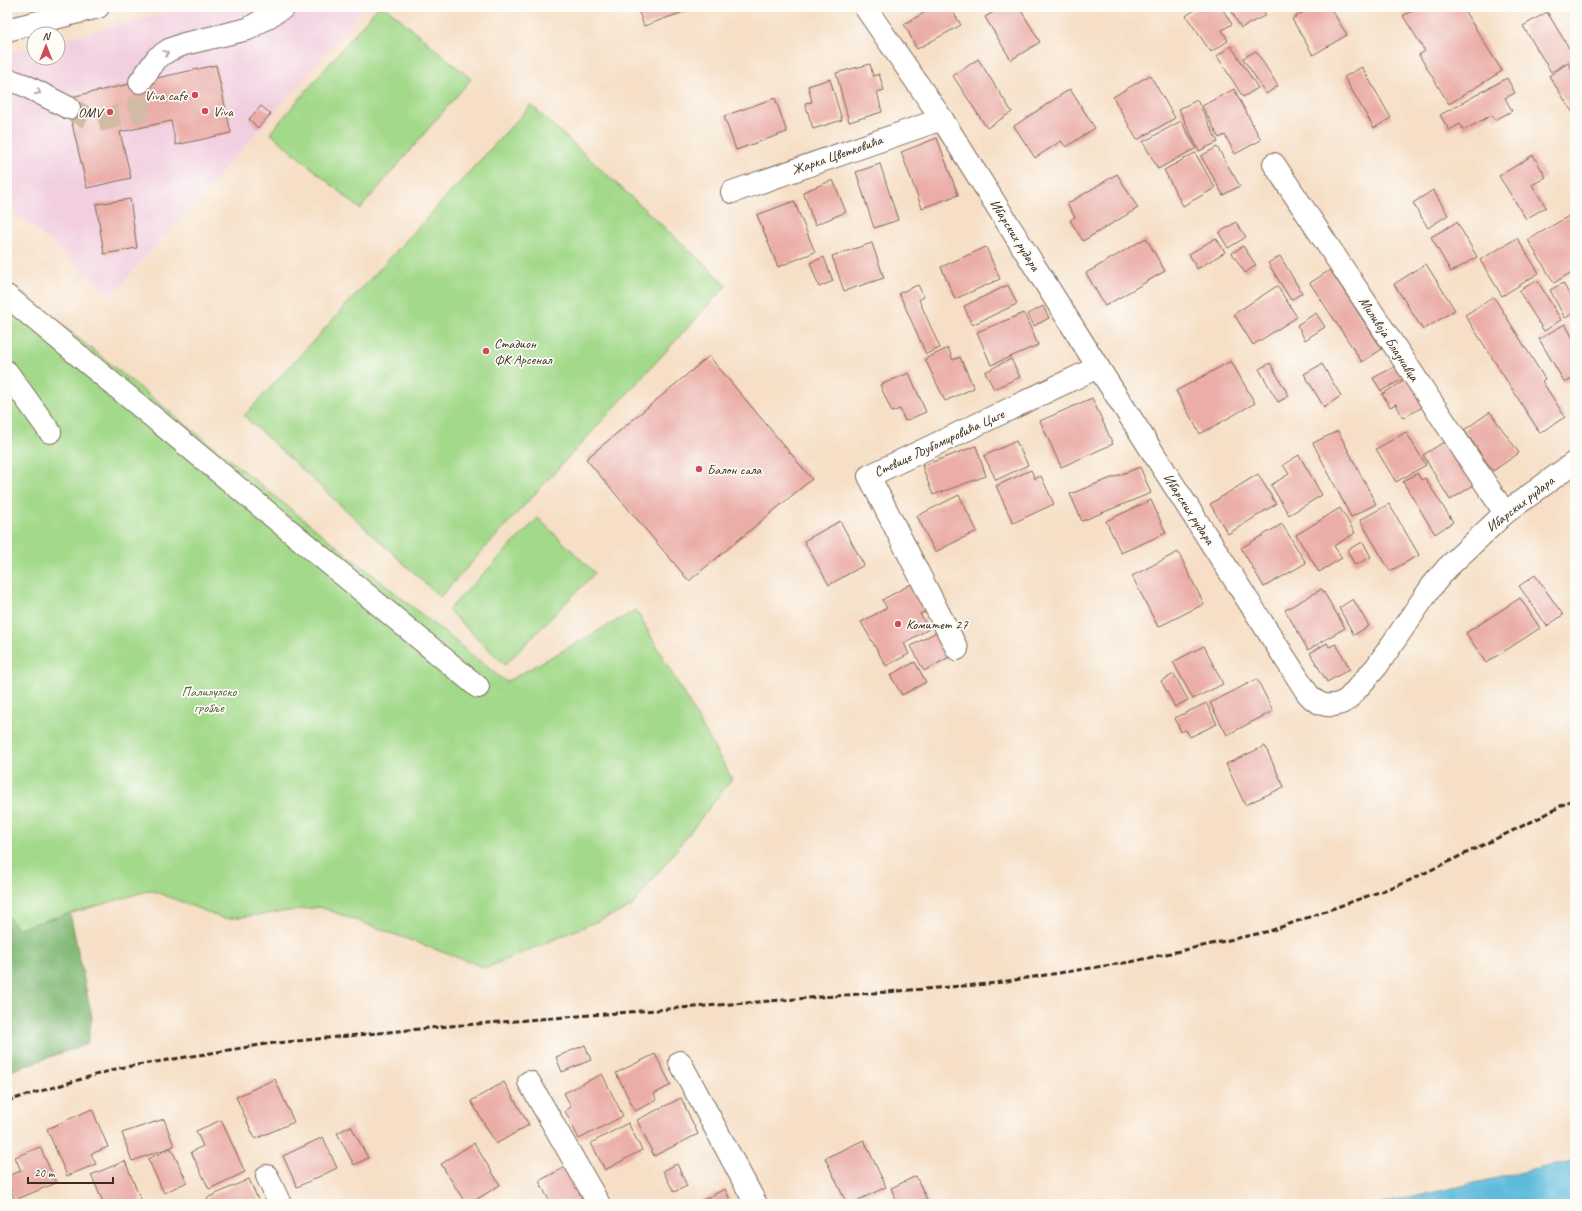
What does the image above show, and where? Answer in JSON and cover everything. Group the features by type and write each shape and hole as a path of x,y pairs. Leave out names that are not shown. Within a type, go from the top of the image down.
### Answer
{"street":[{"path":"7,30 98,7"},
{"path":"140,82 157,58 169,50 184,44 248,29 284,7"},
{"name":"Ибарских рудара","path":"864,7 942,119 1098,367 1312,699 1326,706 1338,704 1348,699 1377,666 1432,586 1447,568 1505,513 1575,462"},
{"path":"7,79 24,84 68,108"},
{"name":"Жарка Цветковића","path":"732,192 942,119"},
{"name":"Миливоја Блазнавца","path":"1274,164 1505,513"},
{"path":"7,296 478,687"},
{"name":"Стевице Љубомировића Циге","path":"958,649 868,476 1098,367"},
{"path":"7,372 50,432"},
{"path":"680,1062 756,1204"},
{"path":"529,1082 599,1204"},
{"path":"267,1176 280,1204"}],"shaded area":[{"path":"190,7 365,7 262,127 112,295 7,205 7,53 26,48 26,66 66,66 66,38"}],"green space":[{"path":"378,7 386,7 471,79 360,209 270,133"},
{"name":"Стадион ФК Арсенал","path":"531,105 727,285 440,597 244,416"},
{"name":"Палилулско гробље","path":"7,281 506,682 636,610 732,779 631,907 486,968 320,907 225,919 151,890 17,929 7,915"},
{"path":"538,518 595,573 505,665 448,610"},
{"path":"70,913 92,1018 87,1044 7,1072 7,915 17,929"}],"water":[{"path":"1575,1159 1575,1204 1382,1204 1572,1161"}],"building":[{"path":"637,7 697,7 644,26"},
{"path":"921,7 950,7 961,25 917,49 904,24 924,13"},
{"path":"1002,7 1019,7 1040,42 1011,60 985,17"},
{"path":"1199,7 1221,7 1232,24 1222,30 1228,41 1211,52 1186,16"},
{"path":"1229,7 1261,7 1266,15 1241,28"},
{"path":"1312,7 1330,7 1347,35 1313,55 1292,19"},
{"path":"1417,7 1462,7 1502,71 1449,104 1419,55 1425,51 1403,16"},
{"path":"1547,12 1575,58 1551,72 1523,26"},
{"path":"1231,46 1258,88 1243,97 1217,56"},
{"path":"1256,51 1278,86 1266,94 1243,58"},
{"path":"978,59 1012,112 987,128 953,76"},
{"path":"1568,63 1575,74 1575,112 1573,113 1549,76"},
{"path":"870,64 873,76 879,74 884,90 877,92 882,112 849,122 836,73"},
{"path":"216,65 231,133 176,145 171,121 120,132 131,178 87,188 66,98"},
{"path":"1362,67 1391,118 1374,128 1344,77"},
{"path":"1150,75 1175,118 1137,140 1113,97"},
{"path":"1507,78 1515,93 1505,98 1512,111 1495,120 1492,115 1464,130 1460,124 1449,130 1440,115"},
{"path":"830,79 842,120 813,129 805,103 812,102 808,86"},
{"path":"1070,89 1095,128 1066,147 1061,141 1035,158 1014,126"},
{"path":"1234,89 1261,140 1235,154 1225,135 1219,138 1202,106"},
{"path":"775,98 787,132 736,150 724,116"},
{"path":"1197,100 1218,142 1199,151 1179,109"},
{"path":"261,106 271,114 258,128 249,119"},
{"path":"1181,121 1196,148 1158,169 1143,142"},
{"path":"937,138 958,195 922,208 901,152"},
{"path":"1217,147 1240,186 1223,195 1201,156"},
{"path":"1195,153 1215,188 1183,206 1164,170"},
{"path":"1533,155 1546,177 1532,185 1546,207 1526,219 1499,176"},
{"path":"880,164 898,220 874,228 856,172"},
{"path":"1117,174 1138,208 1083,241 1070,220 1075,217 1067,204"},
{"path":"833,180 846,212 815,225 803,192"},
{"path":"1433,190 1448,215 1428,228 1413,203"},
{"path":"130,199 137,248 104,254 96,204"},
{"path":"794,201 815,252 778,267 757,215"},
{"path":"1572,214 1575,219 1575,258 1573,259 1575,263 1575,270 1554,283 1528,240"},
{"path":"1236,222 1246,237 1228,248 1219,233"},
{"path":"1457,222 1477,257 1451,272 1431,237"},
{"path":"1146,238 1165,271 1105,306 1086,273"},
{"path":"1216,238 1225,252 1197,269 1189,254"},
{"path":"1517,238 1539,273 1502,296 1480,260"},
{"path":"872,243 884,278 844,291 832,256"},
{"path":"1243,246 1256,265 1245,273 1232,253"},
{"path":"986,247 1000,279 955,299 941,267"},
{"path":"1280,256 1302,293 1291,300 1268,263"},
{"path":"824,257 833,281 819,287 810,263"},
{"path":"1426,264 1455,310 1423,330 1394,284"},
{"path":"1330,270 1382,349 1362,362 1310,283"},
{"path":"1537,280 1561,320 1544,331 1519,291"},
{"path":"1563,283 1569,294 1575,291 1575,313 1565,318 1550,290"},
{"path":"918,285 924,297 919,300 940,348 926,354 899,293"},
{"path":"1008,285 1017,304 972,325 964,306"},
{"path":"1277,286 1297,317 1253,345 1234,314"},
{"path":"1494,297 1545,379 1542,381 1565,417 1540,433 1465,315"},
{"path":"1043,306 1049,318 1034,326 1028,314"},
{"path":"1024,313 1038,345 991,365 977,332"},
{"path":"1316,313 1325,327 1305,340 1297,325"},
{"path":"1565,324 1575,342 1575,377 1565,383 1539,339"},
{"path":"948,348 953,360 960,357 974,388 945,401 925,359"},
{"name":"Балон сала","path":"709,356 812,479 689,581 586,459"},
{"path":"1011,359 1020,377 994,389 985,372"},
{"path":"1231,361 1255,403 1200,434 1176,391"},
{"path":"1270,363 1289,396 1278,402 1259,369"},
{"path":"1322,364 1341,396 1324,407 1304,374"},
{"path":"1398,365 1405,378 1381,391 1373,378"},
{"path":"909,373 926,412 905,421 900,409 892,412 880,385"},
{"path":"1408,379 1424,406 1403,418 1396,404 1390,407 1382,394"},
{"path":"1092,398 1113,444 1061,467 1040,421"},
{"path":"1490,412 1519,453 1493,471 1464,430"},
{"path":"1338,431 1376,504 1351,517 1313,443"},
{"path":"1406,432 1426,465 1396,482 1376,449"},
{"path":"1447,440 1474,485 1450,500 1423,455"},
{"path":"1016,441 1028,465 996,480 984,456"},
{"path":"976,446 986,476 933,495 922,466"},
{"path":"1299,455 1322,495 1289,515 1271,485 1289,474 1283,465"},
{"path":"1140,467 1151,493 1082,521 1070,494"},
{"path":"1031,470 1035,479 1041,476 1054,504 1013,523 996,486"},
{"path":"1417,473 1421,480 1425,478 1453,522 1435,534 1403,482"},
{"path":"1258,474 1276,504 1228,534 1210,504"},
{"path":"959,495 977,531 935,552 917,516"},
{"path":"1151,500 1166,533 1121,553 1106,521"},
{"path":"1389,504 1419,555 1390,571 1360,520"},
{"path":"1340,508 1355,533 1334,546 1342,558 1319,572 1296,535"},
{"path":"840,521 864,565 829,585 804,541"},
{"path":"1282,524 1306,563 1264,587 1241,548"},
{"path":"1363,542 1371,557 1355,565 1347,550"},
{"path":"1178,552 1204,604 1158,627 1132,576"},
{"path":"1535,575 1563,615 1547,626 1519,586"},
{"path":"913,583 928,611 920,614 929,629 904,643 909,654 886,666 861,622 887,608 882,600"},
{"path":"1322,589 1345,628 1308,650 1285,610"},
{"path":"1520,598 1540,628 1486,663 1466,633"},
{"path":"1353,599 1369,626 1354,635 1339,608"},
{"path":"938,631 951,656 924,671 911,646"},
{"path":"1327,643 1329,647 1336,644 1350,669 1327,682 1310,653"},
{"path":"1204,646 1223,684 1193,699 1173,662"},
{"path":"915,662 926,682 902,695 890,675"},
{"path":"1174,674 1188,700 1175,707 1161,681"},
{"path":"1257,679 1273,711 1227,735 1210,703"},
{"path":"1206,703 1217,724 1190,737 1186,730 1181,732 1175,718"},
{"path":"1265,746 1284,787 1245,805 1226,764"},
{"path":"585,1045 591,1060 562,1072 556,1057"},
{"path":"655,1054 671,1085 654,1094 657,1100 635,1111 616,1073"},
{"path":"602,1074 623,1116 579,1139 565,1111 571,1107 564,1093"},
{"path":"275,1079 294,1122 255,1139 236,1097"},
{"path":"504,1082 529,1125 496,1144 471,1101"},
{"path":"681,1098 698,1134 654,1156 637,1120"},
{"path":"92,1109 108,1147 91,1154 96,1164 67,1176 47,1129"},
{"path":"164,1119 174,1146 132,1161 122,1133"},
{"path":"221,1120 245,1172 209,1189 191,1152 203,1146 196,1131"},
{"path":"628,1123 642,1150 605,1170 591,1143"},
{"path":"351,1126 368,1158 354,1165 337,1133"},
{"path":"323,1137 337,1168 297,1187 283,1156"},
{"path":"864,1140 886,1187 847,1204 825,1158"},
{"path":"474,1143 500,1185 469,1204 466,1204 441,1164"},
{"path":"40,1147 56,1183 15,1200 7,1182 7,1176 21,1171 15,1157"},
{"path":"171,1148 187,1182 164,1193 148,1159"},
{"path":"125,1161 141,1200 133,1204 104,1204 91,1175"},
{"path":"677,1164 687,1186 674,1192 663,1171"},
{"path":"569,1165 590,1204 551,1204 539,1181"},
{"path":"916,1176 929,1204 898,1204 891,1188"},
{"path":"249,1179 260,1204 209,1204 207,1198"},
{"path":"725,1189 732,1204 694,1204"}],"tunnel":[{"path":"69,108 95,122 138,111 140,82"}],"railway":[{"path":"7,1101 119,1068 266,1044 450,1026 988,984 1130,962 1270,931 1404,883 1541,817 1575,798"}],"place":[{"name":"Viva cafe","path":"195,95"},
{"name":"Viva","path":"205,111"},
{"name":"OMV","path":"110,112"},
{"name":"Стадион ФК Арсенал","path":"486,351"},
{"name":"Балон сала","path":"699,469"},
{"name":"Комитет 27","path":"898,624"}]}
